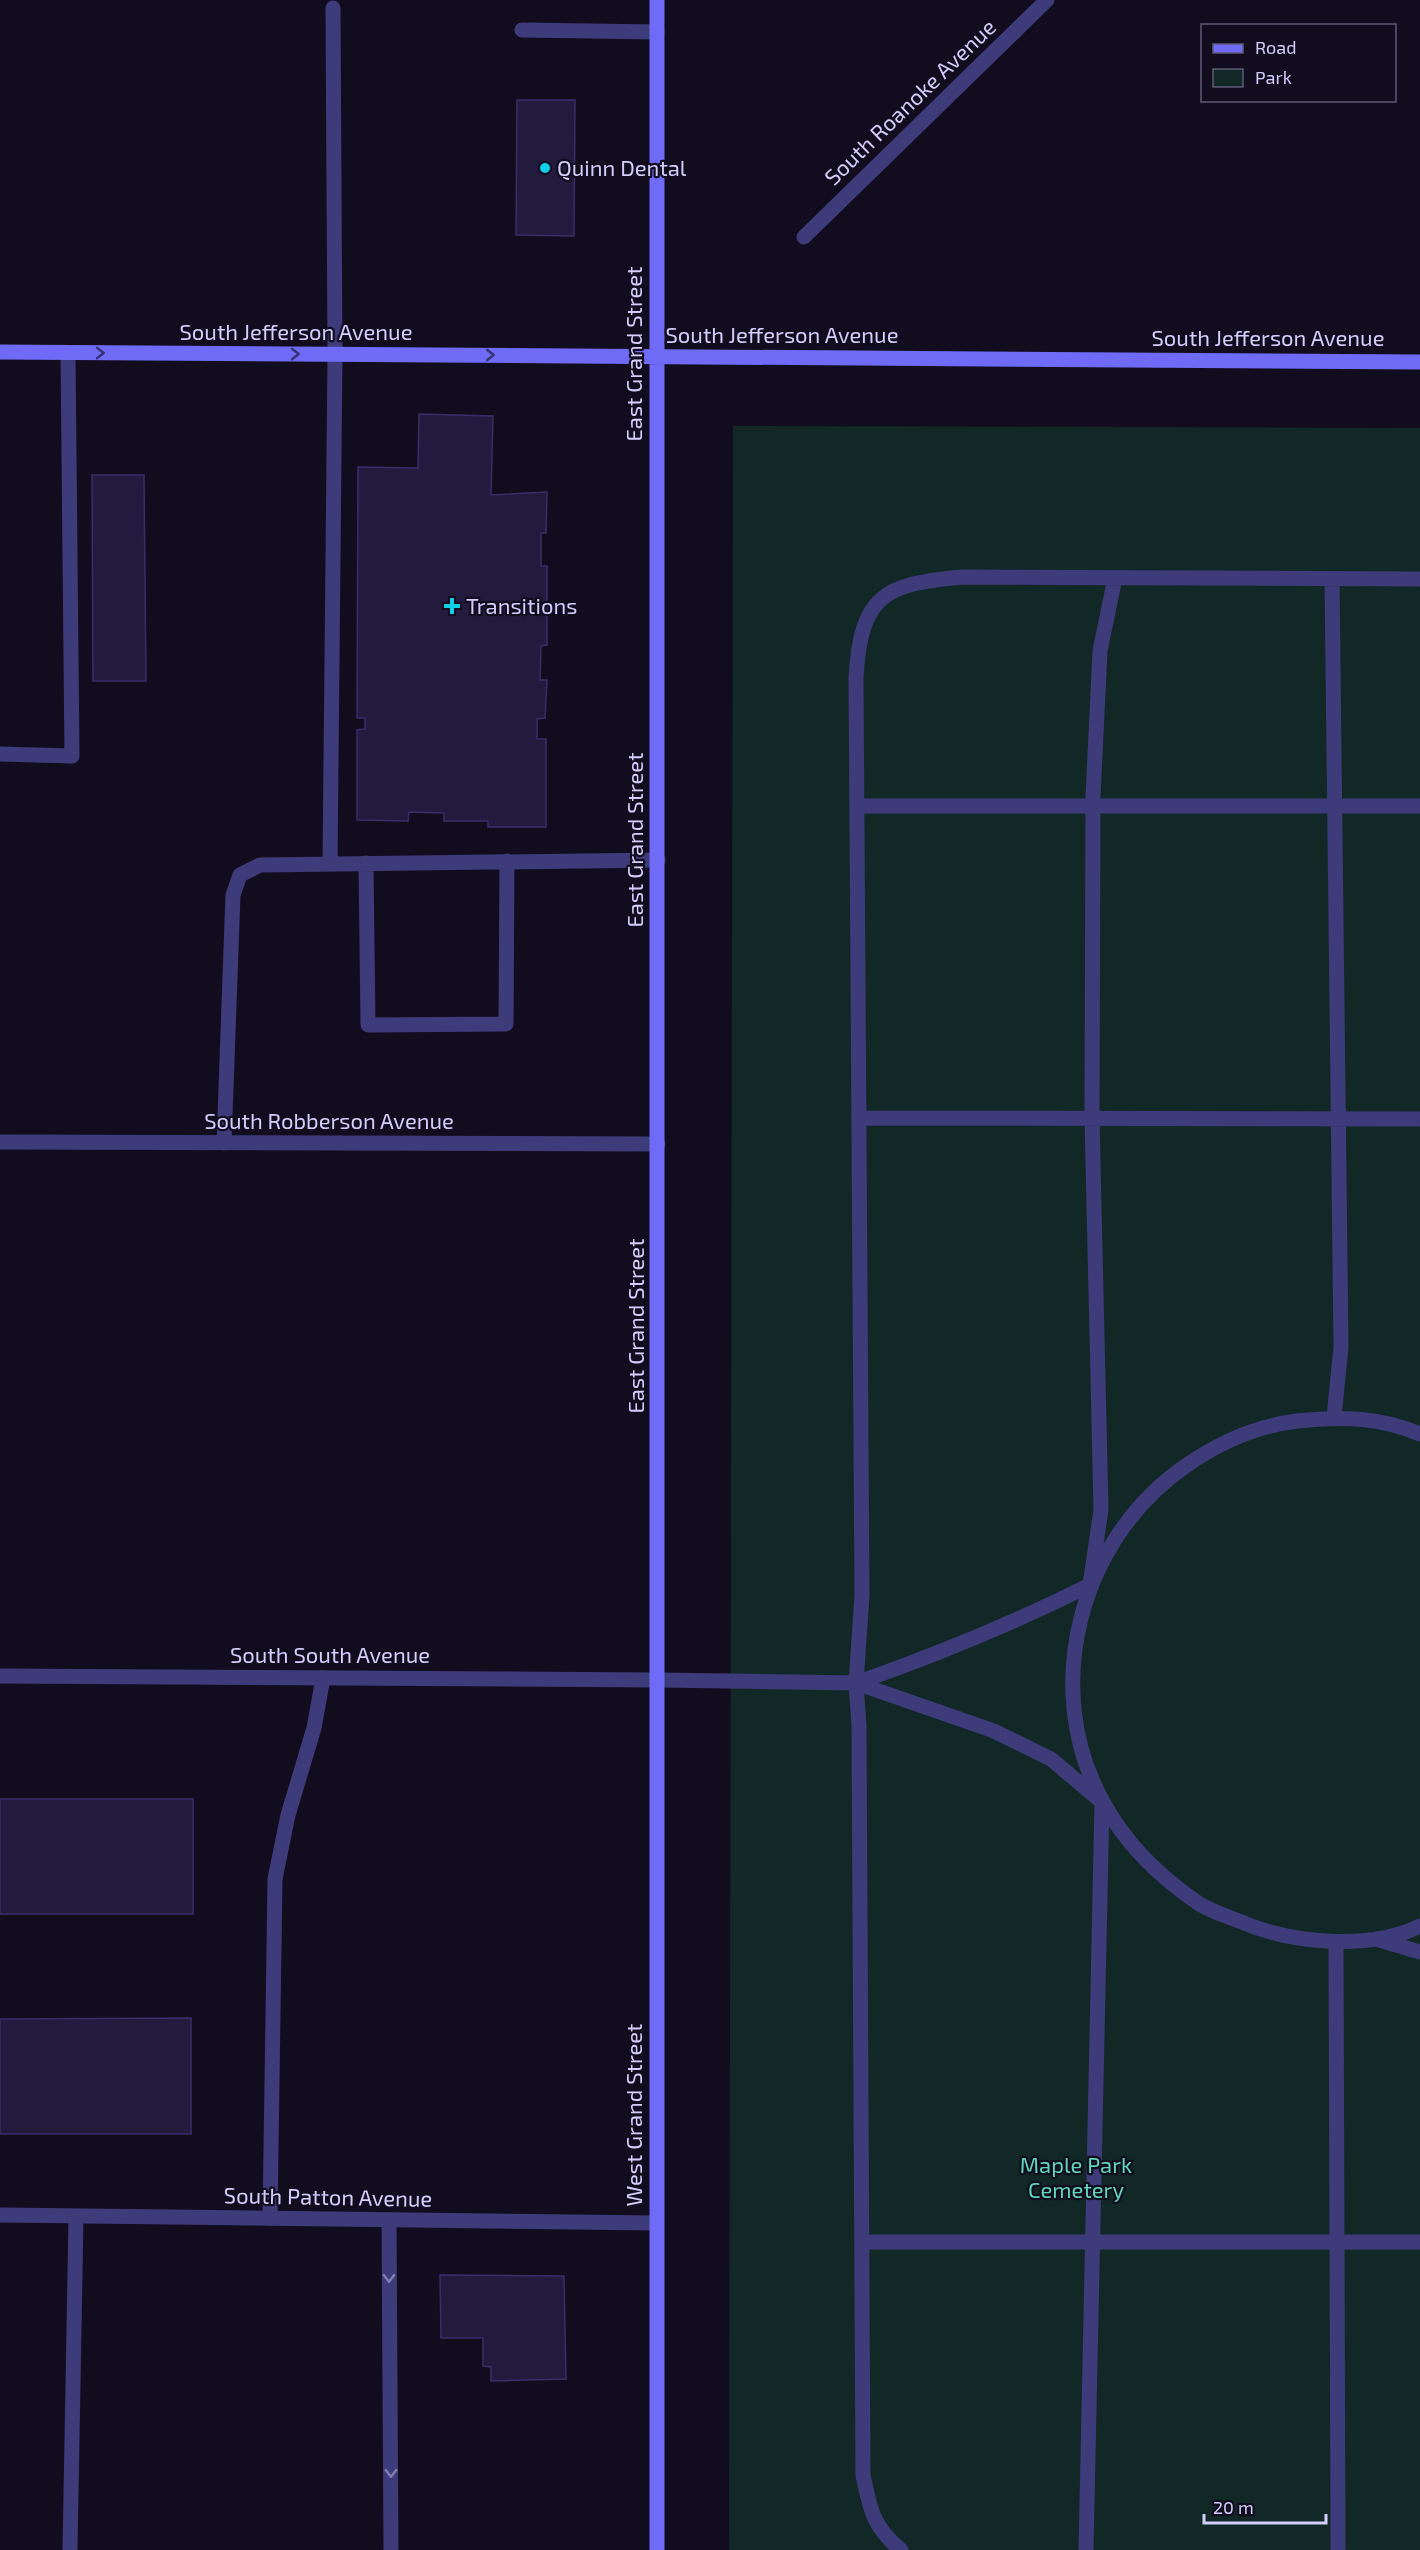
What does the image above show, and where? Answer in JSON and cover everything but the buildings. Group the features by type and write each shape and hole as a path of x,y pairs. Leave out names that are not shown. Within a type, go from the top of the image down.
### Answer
{"main road":[{"name":"East Grand Street","path":"657,0 659,1680"},
{"name":"South Jefferson Avenue","path":"0,352 1420,362"},
{"name":"West Grand Street","path":"657,2550 659,1680"}],"street":[{"name":"South Roanoke Avenue","path":"804,237 1047,0"},
{"path":"330,864 335,354 333,8"},
{"path":"522,30 657,32"},
{"path":"0,754 72,756 68,353"},
{"path":"901,2550 879,2529 870,2510 863,2475 859,1738 856,1683 862,1595 858,645 864,623 877,602 894,589 919,581 962,577 1420,579"},
{"path":"1086,2550 1102,1802 1082,1750 1074,1708 1073,1667 1078,1625 1090,1585 1101,1510 1092,1118 1093,806 1100,651 1115,578"},
{"path":"1332,579 1341,1347 1334,1417"},
{"path":"857,806 1420,806"},
{"path":"224,1143 233,895 240,875 260,865 658,860"},
{"path":"366,863 368,1025 506,1024 507,861"},
{"path":"859,1118 1420,1119"},
{"name":"South Robberson Avenue","path":"0,1142 658,1144"},
{"path":"856,1683 911,1664 1029,1615 1090,1585 1119,1529 1161,1482 1213,1446 1272,1424 1334,1417 1367,1419 1399,1425 1420,1434"},
{"path":"1399,1425 1420,1421"},
{"name":"South South Avenue","path":"0,1676 856,1683"},
{"path":"270,2218 275,1879 288,1815 314,1728 323,1678"},
{"path":"856,1683 994,1731 1052,1759 1102,1802 1144,1860 1200,1905 1265,1932 1336,1942 1376,1939 1420,1926"},
{"path":"1376,1939 1420,1952"},
{"path":"1336,1942 1338,2550"},
{"name":"South Patton Avenue","path":"0,2215 656,2223"},
{"path":"70,2550 76,2217"},
{"path":"389,2220 391,2550"},
{"path":"862,2242 1420,2242"}],"green space":[{"name":"Maple Park Cemetery","path":"733,426 1420,428 1420,2550 729,2550"}],"place":[{"name":"Quinn Dental","path":"545,168"},
{"name":"Transitions","path":"452,606"}]}
